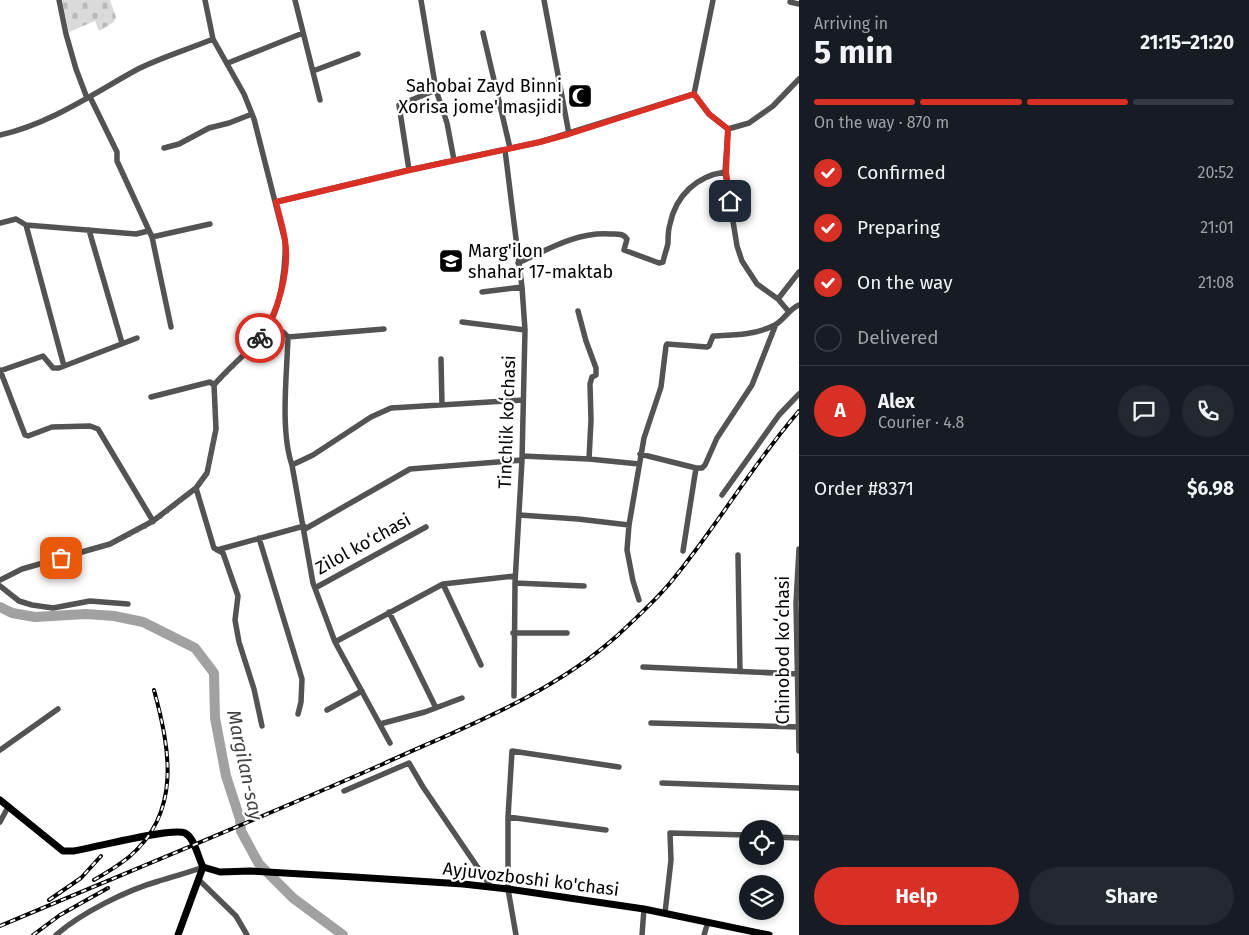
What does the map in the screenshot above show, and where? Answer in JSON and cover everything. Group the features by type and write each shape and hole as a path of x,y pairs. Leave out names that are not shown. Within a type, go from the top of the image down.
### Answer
{"main road":[{"path":"0,800 63,851 74,852 174,832 184,832 189,837 203,867 178,935"},
{"name":"Ayjuvozboshi ko'chasi","path":"203,867 220,872 287,873 508,889 644,909 756,934 769,935"}],"street":[{"path":"59,0 76,69 116,152 117,161 152,237 171,327"},
{"path":"0,580 22,569 110,544 153,522 196,488 207,473 216,429 214,385 260,338 269,326 284,279 285,241 252,114 228,63 213,39 205,0"},
{"path":"295,0 320,100"},
{"path":"421,0 436,90 447,123 454,160"},
{"path":"544,0 569,134"},
{"path":"713,0 694,94 709,114 728,129"},
{"path":"790,2 799,4"},
{"path":"228,63 303,33"},
{"name":"Tinchlik koʻchasi","path":"483,33 508,149 525,330 522,458 513,633 514,696"},
{"path":"0,135 23,128 59,112 140,68 213,39"},
{"path":"313,71 358,54"},
{"path":"728,129 749,123 773,106 799,79"},
{"path":"410,170 399,105 436,90"},
{"path":"276,202 569,134 694,94"},
{"path":"164,148 179,144 208,128 229,123 252,114"},
{"path":"728,129 726,172 737,246 742,261 757,284 778,300 789,312"},
{"path":"518,263 571,239 596,233 622,234 627,239 624,250 659,263 662,262 668,245 670,223 682,194 711,174 726,172"},
{"path":"0,223 16,219 26,225 136,234 148,231"},
{"path":"152,237 210,224"},
{"path":"26,225 64,366"},
{"path":"89,230 122,343"},
{"path":"778,300 799,272"},
{"path":"482,292 522,288"},
{"path":"639,600 627,550 629,526 640,454 661,387 667,344 707,347 713,336 748,335 776,324 789,312 798,308"},
{"path":"578,311 596,368 596,375 592,377 590,384 589,459"},
{"path":"462,322 525,330"},
{"path":"640,454 702,468 716,438 752,385 776,324"},
{"path":"269,326 288,337 384,329"},
{"name":"Zilol ko‘chasi","path":"288,337 285,409 289,456 315,588 335,642 390,743"},
{"path":"137,338 59,368 53,368 43,356 0,370 26,435 28,436 52,426 90,426 98,429 153,522"},
{"path":"441,359 442,405"},
{"path":"151,397 210,382 214,385"},
{"path":"722,495 779,415 799,394"},
{"path":"292,465 313,455 371,417 391,408 523,400"},
{"path":"217,550 304,527 410,469 522,458 589,459 639,464"},
{"path":"683,551 696,468"},
{"path":"196,488 213,545 223,553 238,596 235,620 262,726"},
{"path":"519,515 578,519 629,526"},
{"name":"Zilol ko‘chasi","path":"315,588 426,527"},
{"path":"259,538 302,679 301,702 298,714"},
{"name":"Chinobod koʻchasi","path":"799,549 796,603 799,751"},
{"path":"738,555 740,672"},
{"path":"335,642 443,584 515,579 584,586"},
{"path":"443,584 481,665"},
{"path":"0,586 19,601 53,608 90,601 128,604"},
{"path":"389,612 436,708"},
{"path":"513,633 567,633"},
{"path":"643,667 798,674"},
{"path":"327,710 362,691"},
{"path":"380,724 436,708 462,698"},
{"path":"0,750 58,709"},
{"path":"651,723 798,727"},
{"path":"516,935 508,889 508,817 512,751 619,767"},
{"path":"344,791 409,763 423,788 491,887"},
{"path":"662,783 799,788"},
{"path":"0,822 8,807"},
{"path":"508,817 606,830"},
{"path":"665,913 671,860 670,833 739,835"},
{"path":"784,837 799,838"},
{"path":"56,935 89,912 112,900 157,881 203,867"},
{"path":"199,880 236,916 248,935"},
{"path":"642,935 644,909"},
{"path":"704,935 708,922"}],"green space":[{"path":"62,0 110,0 116,17 114,22 99,31 95,21 69,32"}],"waterway":[{"name":"Margilan-say","path":"0,607 12,613 35,617 86,614 114,616 143,622 195,648 214,673 215,718 226,776 240,819 241,831 259,864 293,898 343,935"}],"railway":[{"path":"0,926 383,764 506,708 564,675 618,635 664,590 703,541 765,453 799,411"},
{"path":"94,880 129,857 146,839 158,820 164,800 167,779 167,757 160,712 154,690"},
{"path":"49,900 81,878 101,856"},
{"path":"33,935 60,915 108,888"}],"way so far":[{"path":"61,558 110,544 153,522 196,488 207,473 216,429 214,385 260,338"}],"place":[{"name":"Sahobai Zayd Binni Xorisa jome' masjidi","path":"580,96"},
{"name":"Marg'ilon shahar 17-maktab","path":"451,261"}],"route":[{"path":"260,338 269,326 284,279 285,241 276,202 410,170 540,142 694,94 709,114 728,129 726,172 730,201"}]}
